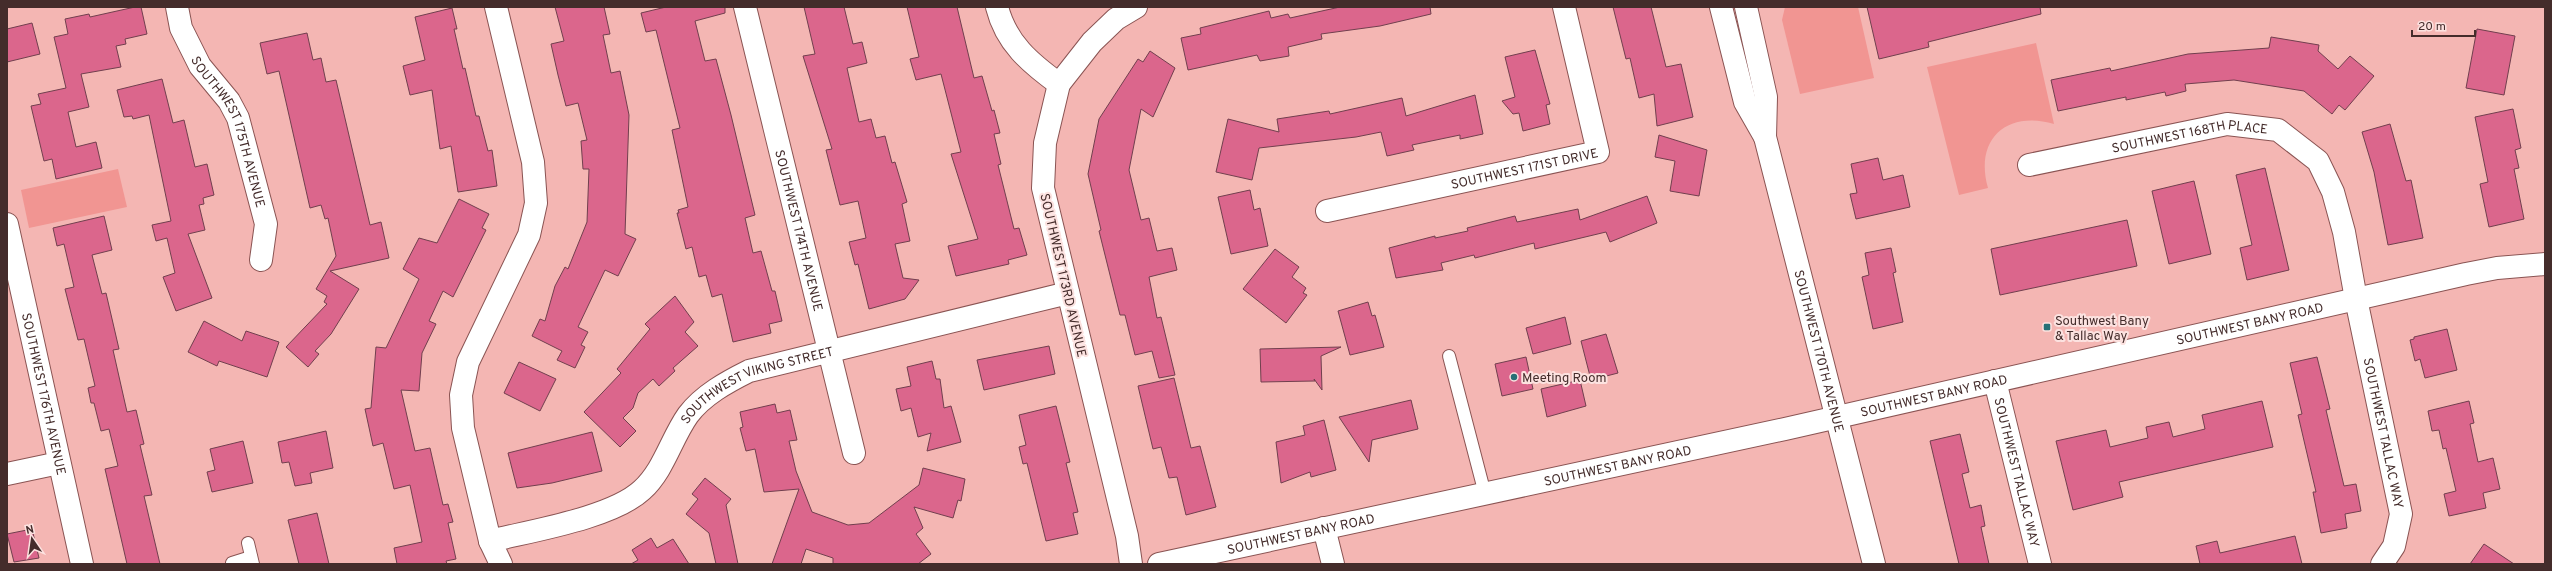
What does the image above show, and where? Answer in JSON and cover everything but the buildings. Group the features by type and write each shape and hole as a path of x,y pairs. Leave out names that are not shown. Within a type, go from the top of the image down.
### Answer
{"street":[{"name":"SOUTHWEST 175TH AVENUE","path":"176,7 181,28 200,66 229,101 238,118 266,224 261,260"},
{"path":"496,7 533,162 536,202 529,234 468,362 461,395 463,428 490,541 501,564"},
{"name":"SOUTHWEST 174TH AVENUE","path":"745,7 827,351 854,453"},
{"path":"997,7 1000,19 1013,44 1030,62 1059,84 1092,42 1116,19 1136,7"},
{"name":"SOUTHWEST 171ST DRIVE","path":"1327,211 1598,152 1564,7"},
{"name":"SOUTHWEST 170TH AVENUE","path":"1720,7 1745,102 1765,137"},
{"name":"SOUTHWEST 170TH AVENUE","path":"1746,7 1766,97 1765,137 1822,367 1838,417 1874,564"},
{"name":"SOUTHWEST 173RD AVENUE","path":"1059,84 1045,143 1043,188 1126,536 1131,564"},
{"name":"SOUTHWEST 168TH PLACE","path":"2029,166 2227,124 2278,130 2318,161 2333,192 2344,232 2356,299"},
{"name":"SOUTHWEST 176TH AVENUE","path":"7,224 82,564"},
{"name":"SOUTHWEST BANY ROAD","path":"1159,564 1838,417 2497,268 2545,264"},
{"name":"SOUTHWEST VIKING STREET","path":"490,541 605,512 642,490 666,457 688,415 717,388 749,371 1068,293"},
{"name":"SOUTHWEST TALLAC WAY","path":"2356,299 2401,514 2394,546 2382,564"},
{"name":"SOUTHWEST TALLAC WAY","path":"1995,381 2040,564"},
{"path":"7,474 59,463"},
{"path":"1324,528 1333,564"}],"lane":[{"path":"1449,356 1485,494"},
{"path":"232,563 252,561 248,543"}],"shaded area":[{"path":"1785,7 1858,7 1874,78 1800,94 1782,20"},
{"path":"2036,43 2054,124 2037,121 2022,121 2009,125 1998,132 1990,143 1986,155 1985,171 1988,188 1959,195 1927,67"},
{"path":"118,169 127,207 29,228 21,190"}],"place":[{"name":"Southwest Bany & Tallac Way","path":"2047,327"},
{"name":"Meeting Room","path":"1514,377"}]}
